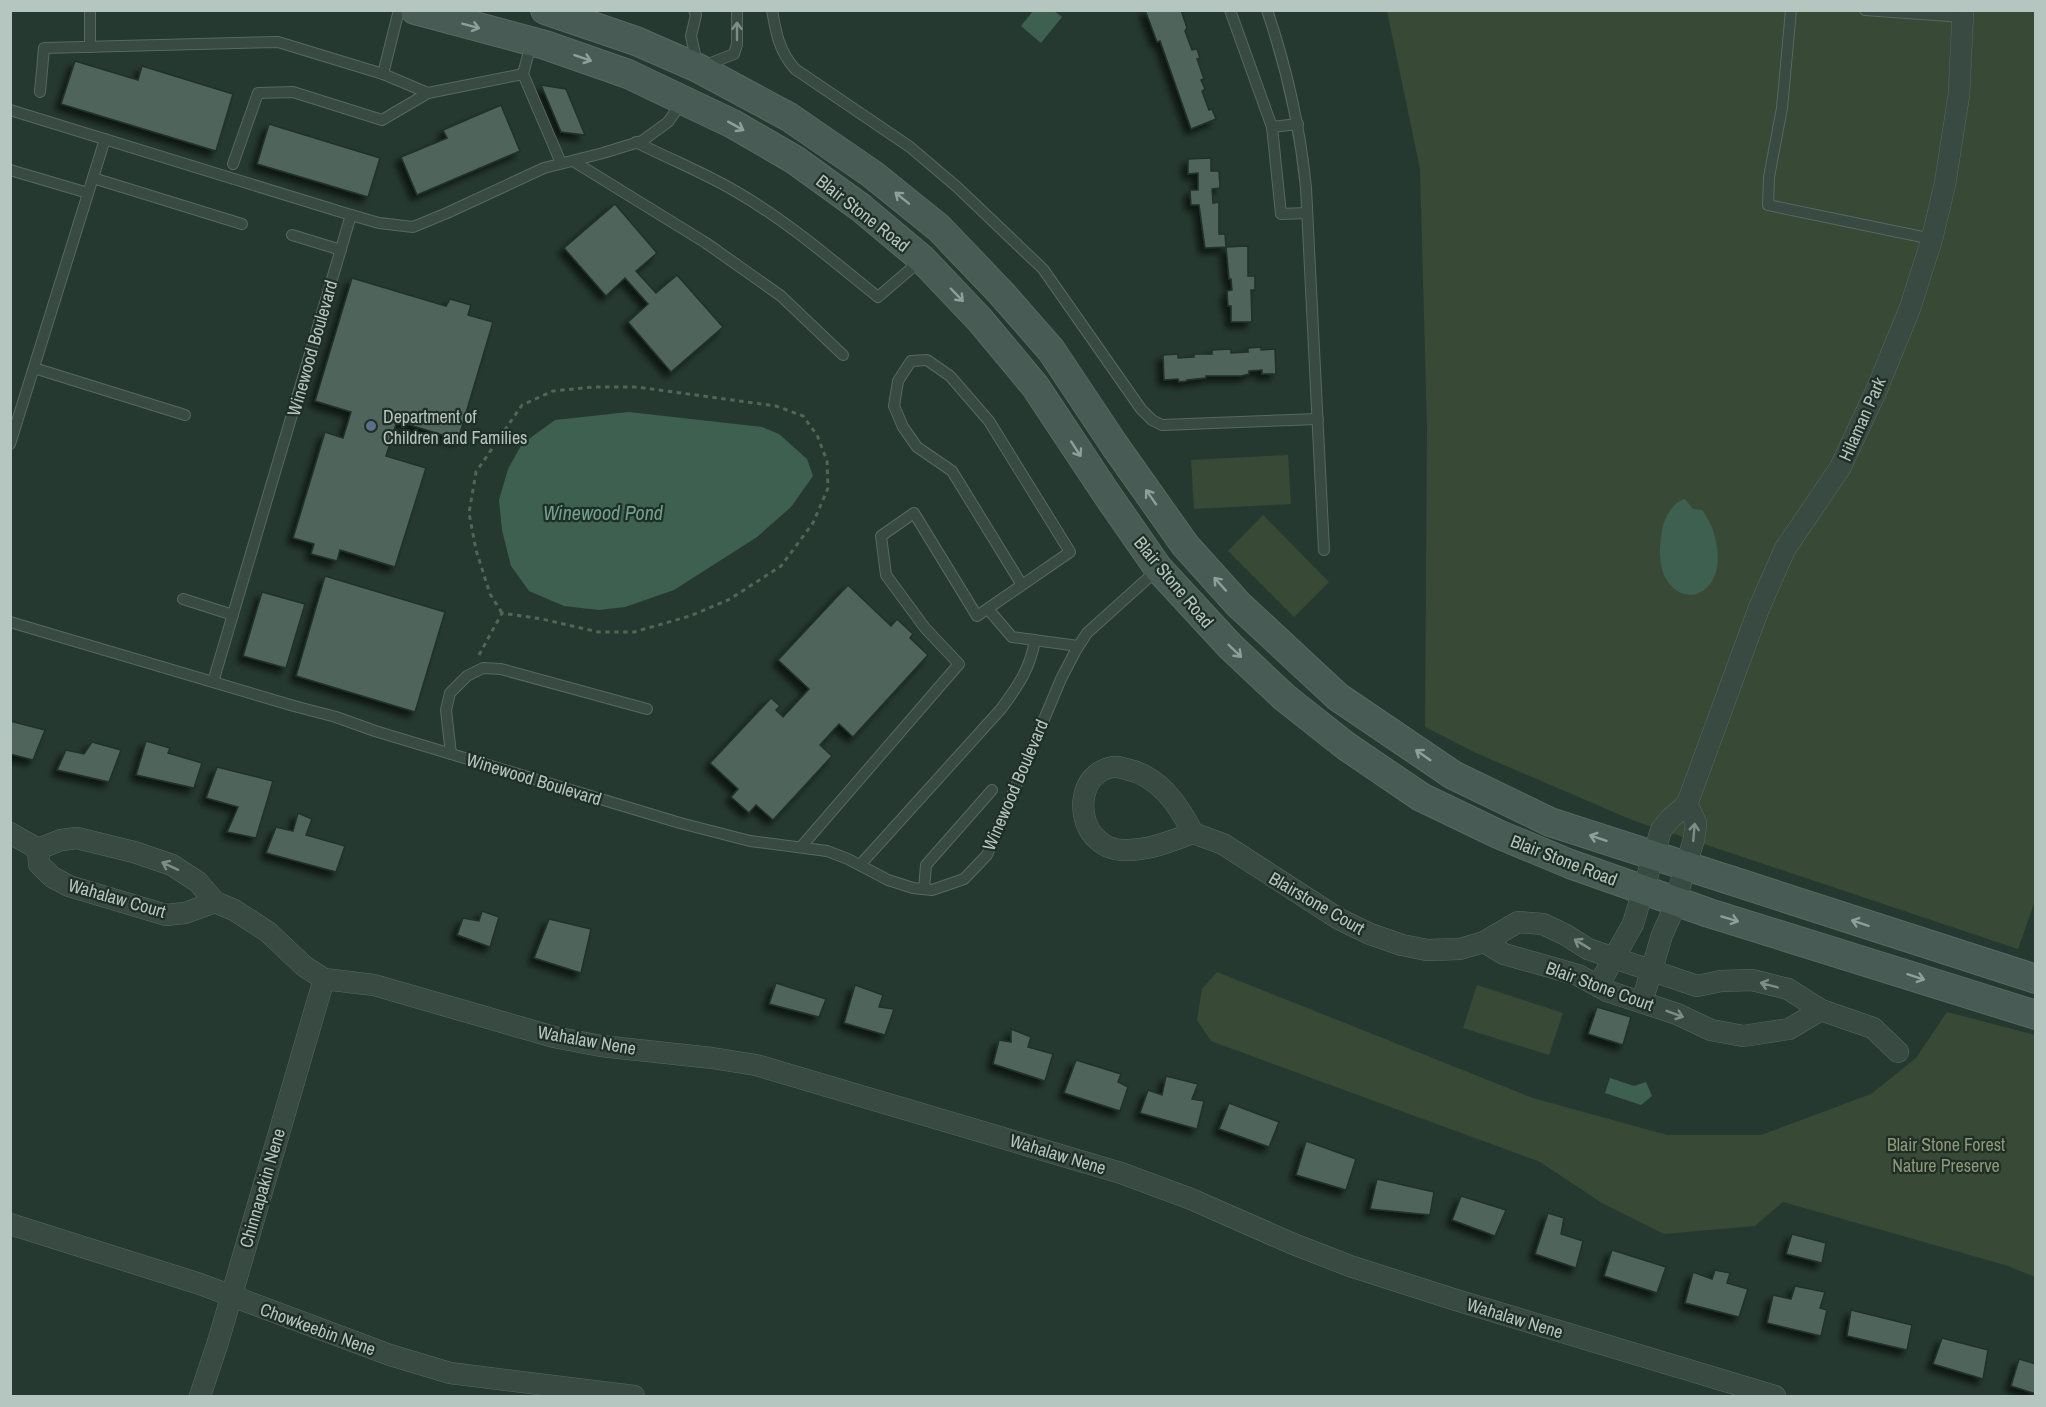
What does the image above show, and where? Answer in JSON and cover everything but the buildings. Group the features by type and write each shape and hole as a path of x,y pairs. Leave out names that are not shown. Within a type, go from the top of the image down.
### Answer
{"main road":[{"name":"Blair Stone Road","path":"415,10 531,42 628,74 733,124 795,160 860,207 922,259 980,320 1035,386 1158,568 1230,646 1284,697 1346,746 1420,797 1498,834 1570,864 1643,890 2036,1015"},
{"name":"Blair Stone Road","path":"545,10 636,41 698,68 789,117 872,174 947,236 1052,350 1115,446 1185,545 1238,604 1338,697 1453,775 1550,822 2036,979"},
{"path":"684,100 698,68"},
{"path":"922,259 947,236"},
{"path":"1158,568 1185,545"}],"street":[{"name":"Hilaman Park","path":"1653,856 1661,830 1687,804 1759,608 1785,549 1845,458 1906,318 1932,239 1945,184 1959,94 1963,14"},
{"path":"1114,766 1137,771 1165,790 1183,813 1194,833 1144,848 1122,850 1104,845 1090,833 1084,819 1083,801 1088,785 1101,772 1114,766"},
{"path":"1642,1002 1694,839 1696,823 1687,804"},
{"path":"10,833 38,849 61,840 77,838 134,852 172,866 198,882 215,902 234,910 268,932 304,966 324,980"},
{"name":"Blairstone Court","path":"1194,833 1223,844 1339,919 1370,934 1402,945 1427,950 1460,949 1484,942"},
{"name":"Wahalaw Court","path":"38,849 39,864 52,877 69,886 144,909 166,915 185,913 215,902"},
{"path":"1598,986 1633,924 1653,856"},
{"name":"Blair Stone Court","path":"1821,1010 1789,1029 1743,1036 1711,1030 1677,1014 1598,986 1578,975 1503,954 1484,942 1518,922 1543,924 1588,949 1697,986 1721,981 1752,980 1788,990 1821,1010 1874,1028 1898,1052"},
{"name":"Chinnapakin Nene","path":"200,1396 324,980"},
{"name":"Wahalaw Nene","path":"324,980 374,985 554,1037 601,1046 756,1065 1121,1173 1191,1199 1350,1266 1775,1396"},
{"name":"Chowkeebin Nene","path":"10,1224 200,1284 390,1355 450,1373 634,1396"}],"lane":[{"path":"90,10 90,47"},
{"path":"383,74 399,10"},
{"path":"694,10 696,15 691,36 698,68 734,54 737,44 737,10"},
{"path":"772,10 777,40 785,58 795,69 910,147 957,187 1043,269 1141,409 1152,420 1162,425 1318,418"},
{"path":"1230,10 1272,127 1281,214 1307,213"},
{"path":"1267,10 1293,95 1301,142 1307,213 1324,550"},
{"path":"1791,10 1782,108 1769,177 1768,205 1932,239"},
{"path":"1865,10 1963,14"},
{"path":"40,92 44,48 278,42 383,74 428,93"},
{"path":"531,42 523,74 567,162 688,232 781,296 843,355"},
{"path":"233,164 258,93 292,92 382,120 428,93 523,74"},
{"path":"10,110 351,215 379,223 413,227 544,168 636,142 668,122 684,100"},
{"path":"1272,127 1298,124"},
{"path":"10,444 105,139"},
{"path":"636,142 734,190 828,257 878,297 922,259"},
{"path":"10,170 88,193"},
{"path":"93,178 242,224"},
{"name":"Winewood Boulevard","path":"351,215 213,682 710,831 750,841 827,851 888,880 913,888 932,890 964,879 987,855 1061,679 1078,646 1087,633 1158,568"},
{"path":"292,235 341,250"},
{"path":"801,848 959,664 925,628 886,575 881,536 914,513 977,616 1071,552 989,421 950,376 927,360 911,361 898,381 894,406 903,427 917,447 952,471 1022,585"},
{"path":"34,368 185,414"},
{"path":"183,599 233,615"},
{"path":"988,609 1012,637 1078,646"},
{"path":"10,622 213,682"},
{"path":"860,865 1001,709 1022,681 1033,654 1035,640"},
{"path":"451,754 446,710 450,693 467,676 483,668 501,669 647,709"},
{"path":"924,889 926,865 992,789"}],"path":[{"path":"593,387 647,388 776,406 803,416 817,435 827,461 828,488 813,522 782,566 730,599 690,616 634,632 598,632 542,619 502,613 490,594 476,550 470,513 476,472 522,405 553,391 593,387"},
{"path":"467,676 502,613"}],"green space":[{"path":"1387,11 2035,11 2036,898 2018,949 1632,820 1476,753 1425,727 1427,428 1420,169"},
{"path":"1288,455 1291,504 1194,509 1191,460"},
{"path":"1263,515 1329,582 1294,617 1228,551"},
{"name":"Blair Stone Forest Nature Preserve","path":"1217,972 1533,1098 1667,1135 1761,1135 1871,1094 1916,1058 1947,1012 2035,1035 2035,1277 2005,1265 1783,1202 1755,1226 1664,1234 1602,1203 1540,1162 1211,1041 1197,1020 1202,989"},
{"path":"1477,985 1563,1013 1549,1055 1463,1028"}],"water":[{"path":"1033,11 1054,11 1062,17 1041,43 1021,26"},
{"name":"Winewood Pond","path":"629,412 762,427 779,434 807,459 813,476 791,507 757,537 674,590 625,607 599,610 564,606 529,591 511,566 502,530 499,500 508,469 522,444 555,420"},
{"path":"1685,499 1693,509 1702,510 1708,519 1718,554 1714,577 1708,586 1692,595 1681,593 1673,588 1664,574 1660,557 1664,522 1676,503"},
{"path":"1610,1078 1634,1086 1646,1082 1652,1096 1641,1105 1605,1093"}],"place":[{"name":"Department of Children and Families","path":"371,426"}]}
